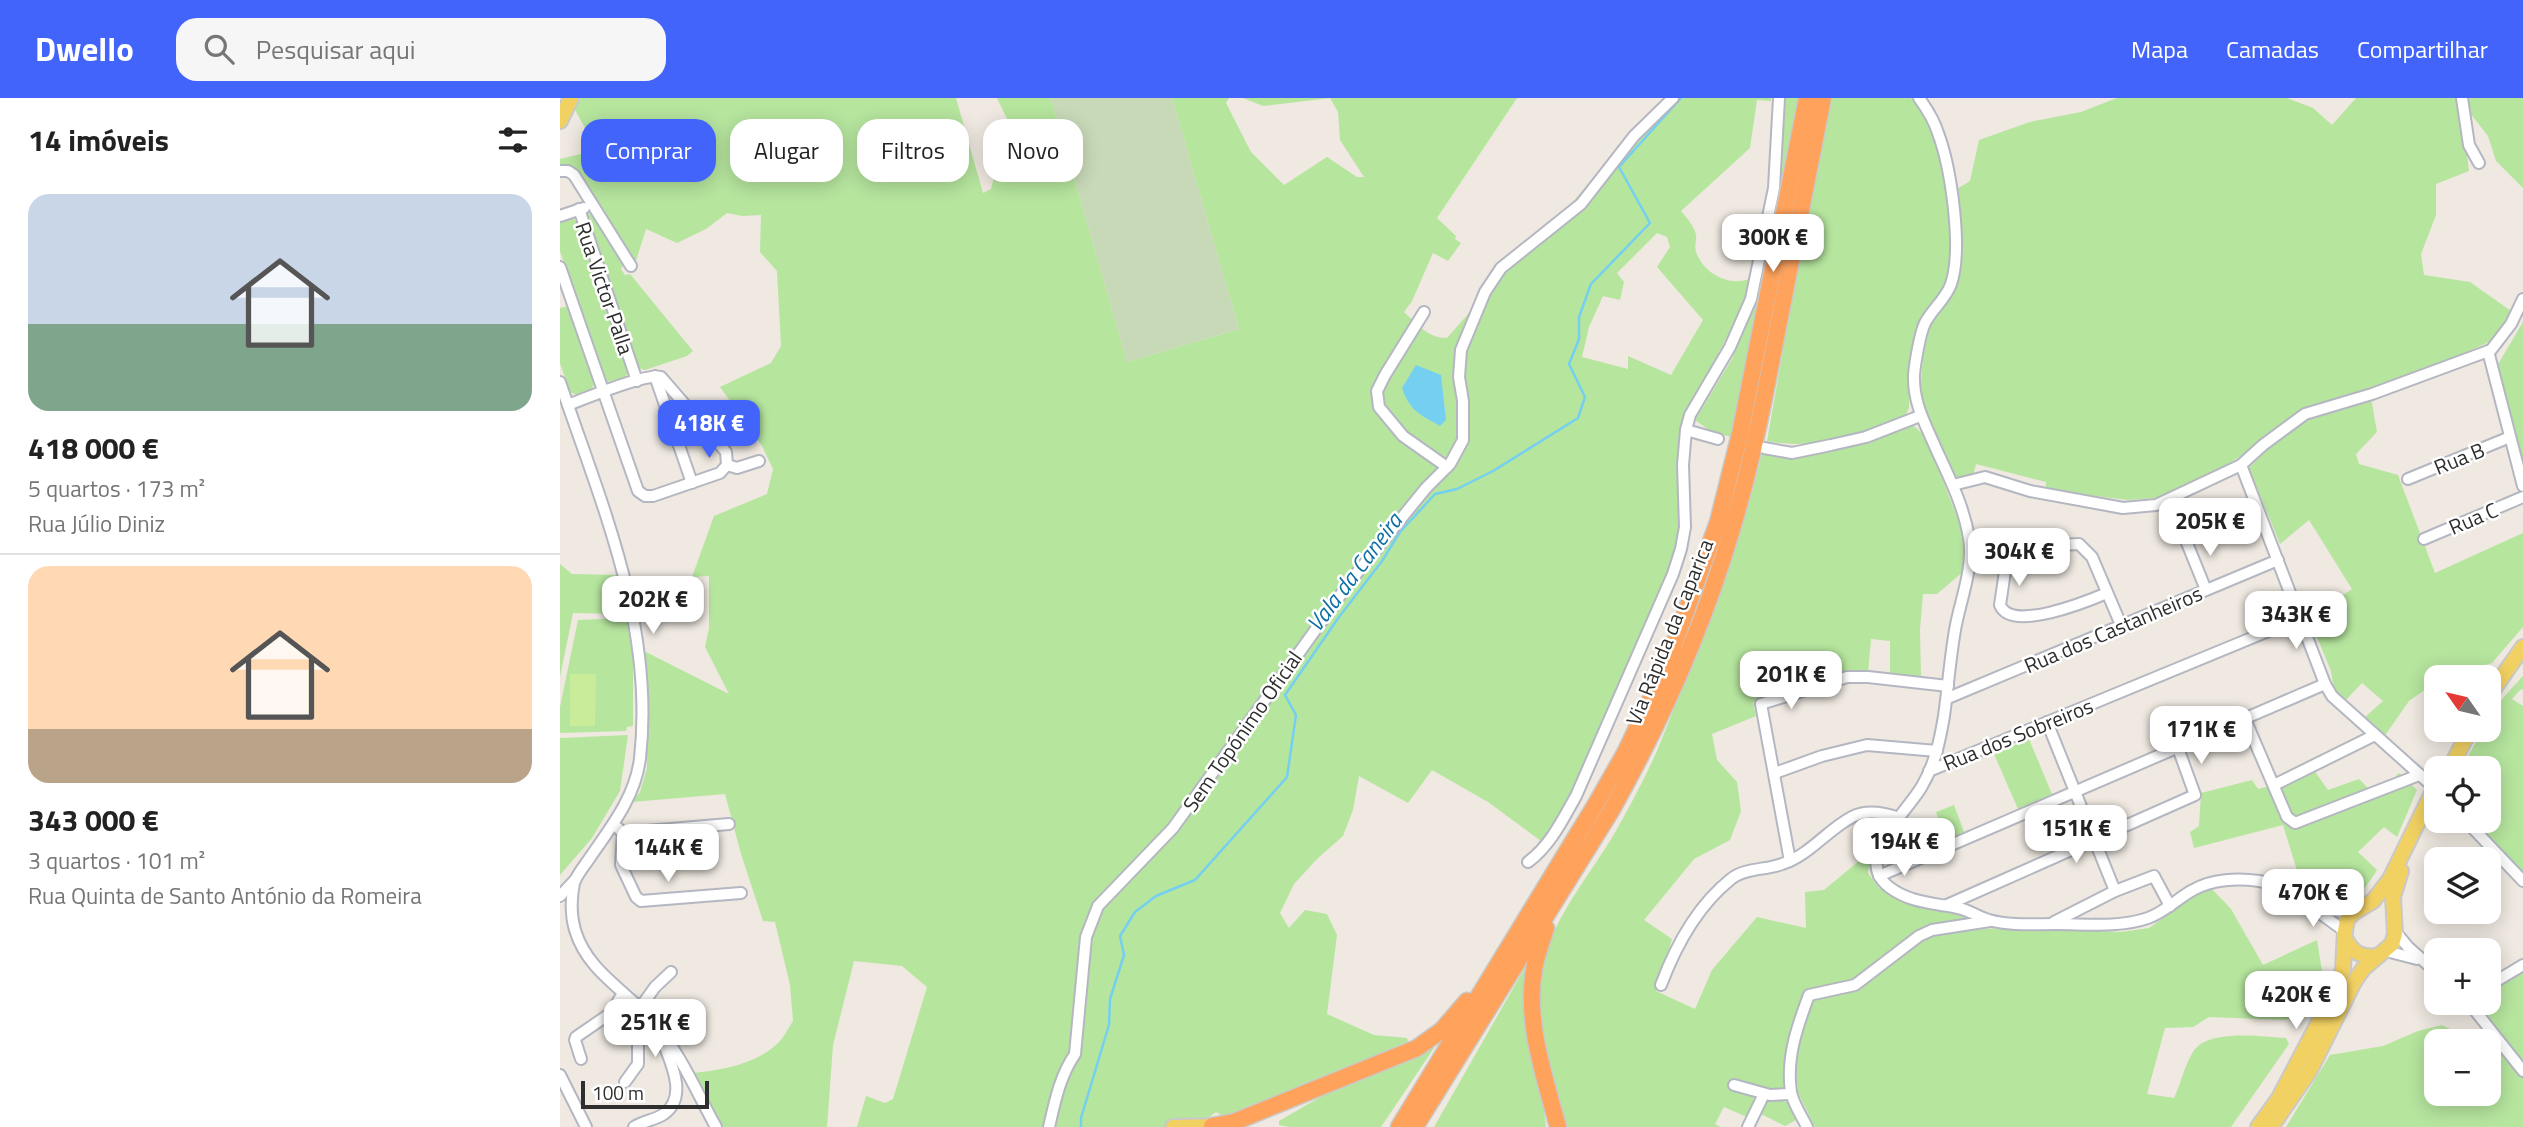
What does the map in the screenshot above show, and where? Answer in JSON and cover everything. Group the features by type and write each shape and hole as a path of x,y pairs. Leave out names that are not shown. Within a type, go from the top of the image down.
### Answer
{"highway":[{"name":"Via Rápida da Caparica","path":"1399,1127 1565,858 1625,753 1666,667 1718,522 1740,434 1807,98"},
{"name":"Via Rápida da Caparica","path":"1415,1127 1552,908 1639,761 1680,673 1722,560 1756,443 1823,98"},
{"path":"1552,908 1534,968 1532,990 1542,1066 1558,1127"},
{"path":"1212,1126 1234,1122 1417,1048 1442,1030 1502,958"}],"main road":[{"path":"560,121 571,98"},
{"path":"2501,669 2523,639"},
{"path":"2501,678 2523,647"},
{"path":"2258,1127 2279,1098 2332,997 2343,970 2347,920 2390,878 2424,802"},
{"path":"2272,1127 2309,1072 2354,982 2363,969 2392,944 2393,897 2402,869 2424,822"},
{"path":"2360,910 2376,907 2386,912 2394,927"},
{"path":"2345,935 2356,953 2369,957 2382,954"},
{"path":"1173,1127 1233,1127"}],"street":[{"name":"Sem Topónimo Oficial","path":"1049,1127 1057,1091 1075,1054 1086,937 1098,906 1172,828 1352,579 1426,488 1447,467 1463,440 1459,377 1461,350 1485,292 1510,260 1581,204 1634,136 1673,98"},
{"path":"1528,862 1558,828 1576,796 1673,575 1685,527 1683,465 1686,430 1690,415 1730,347 1751,299 1774,188 1780,98"},
{"path":"1919,98 1930,113 1940,136 1954,208 1954,270 1950,288 1923,325 1914,376 1920,416 1953,485 1964,516 1970,549 1951,655 1948,698 1937,751 1921,788 1878,850 1875,867 1879,876 1899,894 1915,900 1967,910 1991,920 2051,924 2127,923 2147,918 2194,889 2227,880 2259,881 2272,885 2300,901 2345,935"},
{"path":"2462,98 2469,145 2480,163"},
{"path":"560,172 574,175 631,266"},
{"name":"Rua Victor Palla","path":"593,205 579,209 637,381"},
{"path":"560,216 579,209"},
{"path":"560,267 603,393 638,491 645,496 653,496 720,473 727,465 726,453 666,381 655,376 637,381 603,393 568,405"},
{"path":"1953,485 1985,477 2030,491 2123,508 2155,505 2241,465 2265,443 2305,414 2372,394 2488,351 2511,324 2523,299"},
{"path":"1424,312 1377,391 1379,407 1403,436 1447,467"},
{"name":"Rua B","path":"2488,351 2523,486"},
{"path":"655,376 692,483"},
{"path":"560,382 620,556 643,676 640,761 630,794 614,823 575,880 560,895"},
{"path":"1764,448 1792,453 1831,445 1866,437 1920,416"},
{"path":"1686,430 1718,439"},
{"name":"Rua B","path":"2408,479 2510,437"},
{"path":"727,465 737,468 759,461"},
{"path":"2241,465 2325,684 2332,695 2424,778"},
{"name":"Rua C","path":"2424,539 2523,497"},
{"path":"2185,538 2206,590"},
{"path":"2059,545 2076,543 2092,557 2122,625"},
{"path":"1970,549 2008,551 2000,605 2007,614 2032,617 2107,593"},
{"name":"Rua dos Castanheiros","path":"1948,698 2278,560"},
{"name":"Rua dos Sobreiros","path":"1930,771 2300,618"},
{"path":"1790,861 1761,704 1847,677 1948,686"},
{"path":"1879,876 2325,684"},
{"path":"2245,719 2287,817 2292,822 2298,823 2419,775"},
{"path":"2047,722 2115,891"},
{"path":"2274,785 2375,735"},
{"path":"1775,773 1822,756 1867,745 1937,751"},
{"path":"1944,906 2195,795 2178,748"},
{"path":"1661,985 1680,938 1711,899 1732,878 1790,861 1853,816 1877,812 1899,818"},
{"path":"614,823 623,833 621,865 636,897 641,901 741,893"},
{"path":"623,833 729,824"},
{"path":"2477,833 2523,881"},
{"path":"2051,924 2115,891 2154,876 2170,906"},
{"path":"575,880 572,904 576,931 600,972 657,1026 687,1070 716,1127"},
{"path":"2300,901 2326,911 2360,910"},
{"path":"1807,1127 1791,1094 1792,1048 1809,995 1855,985 1919,936 1933,930 1991,920"},
{"path":"2394,927 2424,962"},
{"path":"2382,954 2424,963"},
{"path":"2501,978 2523,965"},
{"path":"625,1082 638,1064 638,1028 642,1010 655,987 671,972"},
{"path":"581,1059 576,1037 611,1013 623,993"},
{"path":"2479,1015 2523,1071"},
{"path":"634,1127 665,1113 675,1097 675,1075 657,1026"},
{"path":"560,1074 586,1127"},
{"path":"1734,1085 1764,1094 1791,1094"},
{"path":"1748,1127 1764,1094"}],"green space":[{"path":"577,98 956,98 962,119 857,119 857,182 969,182 969,144 983,193 991,189 993,182 1075,182 1127,362 1239,329 1172,98 1229,98 1226,103 1251,152 1284,185 1327,157 1357,177 1364,177 1340,140 1338,112 1330,98 1517,98 1437,218 1461,243 1448,261 1433,253 1412,301 1404,312 1428,333 1447,338 1476,305 1494,268 1533,242 1568,208 1612,155 1667,98 1771,98 1771,101 1757,100 1750,148 1681,211 1694,229 1696,252 1711,272 1726,280 1743,281 1751,278 1742,309 1683,419 1677,455 1680,513 1676,550 1575,789 1541,841 1488,802 1432,770 1408,803 1359,776 1353,810 1343,836 1294,884 1280,913 1289,928 1305,910 1327,914 1337,935 1327,1014 1374,1035 1407,1038 1410,1047 1224,1117 1216,1112 1204,1121 1184,1119 1183,1127 857,1127 866,1096 885,1103 893,1099 927,987 902,966 854,961 833,1045 827,1127 720,1127 691,1073 725,1068 759,1057 779,1042 793,1021 790,985 775,922 763,921 725,794 632,802 640,792 647,768 646,652 729,694 705,647 709,628 709,576 692,577 714,516 767,494 773,469 762,446 720,387 771,363 781,346 777,271 760,252 761,215 742,216 727,213 706,229 677,243 646,229 635,264 583,182 716,182 716,119 581,121 574,108","holes":["1657,233 1667,237 1670,247 1657,267 1703,320 1671,375 1628,356 1628,369 1582,357 1589,327 1603,296 1620,300 1624,282 1617,273"]},
{"path":"997,98 1051,98 1057,119 1007,119"},
{"path":"1051,98 1172,98 1239,329 1127,362 1075,182 1083,182 1083,119 1057,119"},
{"path":"1243,98 1330,98 1263,106"},
{"path":"1784,98 1799,98 1731,437 1712,432 1695,420 1732,359 1750,315 1765,253 1782,149"},
{"path":"1832,98 1911,98 1922,112 1940,150 1950,212 1951,272 1910,372 1909,408 1904,418 1837,439 1785,444 1767,441"},
{"path":"2117,98 2287,98 2313,108 2332,125 2356,98 2460,98 2469,171 2436,184 2436,215 2421,254 2424,275 2470,282 2511,311 2493,340 2424,372 2299,412 2263,436 2247,452 2204,479 2155,498 2128,500 2046,490 2046,482 1976,464 1973,476 1955,479 1920,399 1923,355 1932,320 1957,284 1957,189 1970,181 1979,140 2030,122 2081,112"},
{"path":"2466,98 2523,98 2523,188 2496,161 2488,136 2466,108"},
{"path":"581,154 581,178 577,172 560,167 560,159"},
{"path":"585,213 592,214 624,264 621,269 625,275 630,274 693,351 687,356 645,370 639,368"},
{"path":"571,217 577,222 628,370 626,377 607,382 603,378 560,251 560,220"},
{"path":"568,306 594,384 591,390 577,395 570,392 560,363 560,308"},
{"path":"2523,322 2523,462 2497,366"},
{"path":"2371,398 2377,432 2356,454 2359,464 2398,475 2435,573 2523,533 2523,627 2492,663 2424,665 2424,690 2409,701 2384,737 2364,718 2383,701 2362,683 2345,701 2334,690 2331,671 2309,618 2352,589 2309,520 2280,544 2249,468 2280,437 2309,419"},
{"path":"1914,426 1926,437 1961,527 1966,551 1963,572 1937,594 1923,594 1920,629 1921,678 1890,673 1890,641 1871,639 1868,673 1844,671 1753,702 1756,716 1712,734 1717,760 1737,782 1741,811 1730,840 1694,859 1644,920 1672,939 1656,991 1695,1009 1712,970 1757,917 1806,928 1805,892 1824,890 1871,851 1868,873 1879,888 1894,896 1969,916 1968,922 1944,923 1858,979 1820,987 1801,999 1794,1026 1786,1086 1779,1091 1752,1095 1755,1102 1747,1117 1724,1107 1715,1124 1720,1127 1563,1127 1542,1038 1539,984 1542,965 1556,927 1610,841 1657,751 1729,567 1762,453 1790,459 1834,451 1898,428"},
{"path":"560,564 572,574 617,575 623,614 573,613 560,677"},
{"path":"626,618 633,657 633,726 627,727 626,731 560,733 560,707 578,620"},
{"path":"570,674 596,674 595,726 570,726"},
{"path":"2523,676 2523,689 2512,699 2523,706 2523,874 2501,847 2485,833 2501,833 2501,756 2468,756 2476,742 2501,742 2501,701"},
{"path":"628,735 620,791 592,838 560,875 560,738"},
{"path":"2029,739 2052,794 2018,809 1994,754"},
{"path":"2311,766 2328,790 2359,779 2371,791 2384,789 2399,773 2417,790 2397,837 2384,827 2358,852 2377,870 2363,889 2338,895 2322,890 2299,877 2283,825 2194,848 2190,832 2199,826 2201,793 2252,780 2258,789 2274,785"},
{"path":"1954,805 1964,832 1920,851 1905,846 1901,838 1939,821 1936,812"},
{"path":"2209,886 2231,909 2263,965 2317,940 2322,971 2319,983 2299,1013 2285,1020 2209,1017 2193,1027 2165,1028 2147,1094 2174,1098 2190,1057 2200,1044 2236,1036 2286,1038 2289,1044 2231,1127 1815,1127 1798,1093 1795,1055 1811,1002 1823,995 1853,990 1873,980 1920,939 1939,932 2015,927 2121,932 2149,928"},
{"path":"1527,964 1546,1127 1434,1127"},
{"path":"2523,969 2523,1065 2501,1037 2501,1029 2495,1029 2483,1015 2501,1015 2501,983"},
{"path":"2442,1025 2450,1029 2426,1029"},
{"path":"2424,1030 2424,1106 2501,1106 2501,1049 2523,1076 2523,1127 2286,1127 2330,1055 2383,1046"},
{"path":"1440,1039 1381,1127 1279,1125 1279,1121 1343,1084"},
{"path":"1767,1100 1788,1102 1798,1119 1785,1126 1759,1113"}],"water":[{"path":"1416,365 1441,375 1446,420 1440,426 1416,411 1408,402 1402,388"}],"waterway":[{"name":"Vala da Caneira","path":"1081,1127 1081,1118 1109,1025 1110,999 1124,955 1120,936 1135,912 1156,896 1195,880 1287,777 1296,715 1285,695 1339,617 1382,561 1400,532 1435,494 1457,489 1493,471 1578,418 1585,397 1569,364 1579,339 1579,317 1591,284 1650,223 1619,167 1681,98"}]}
